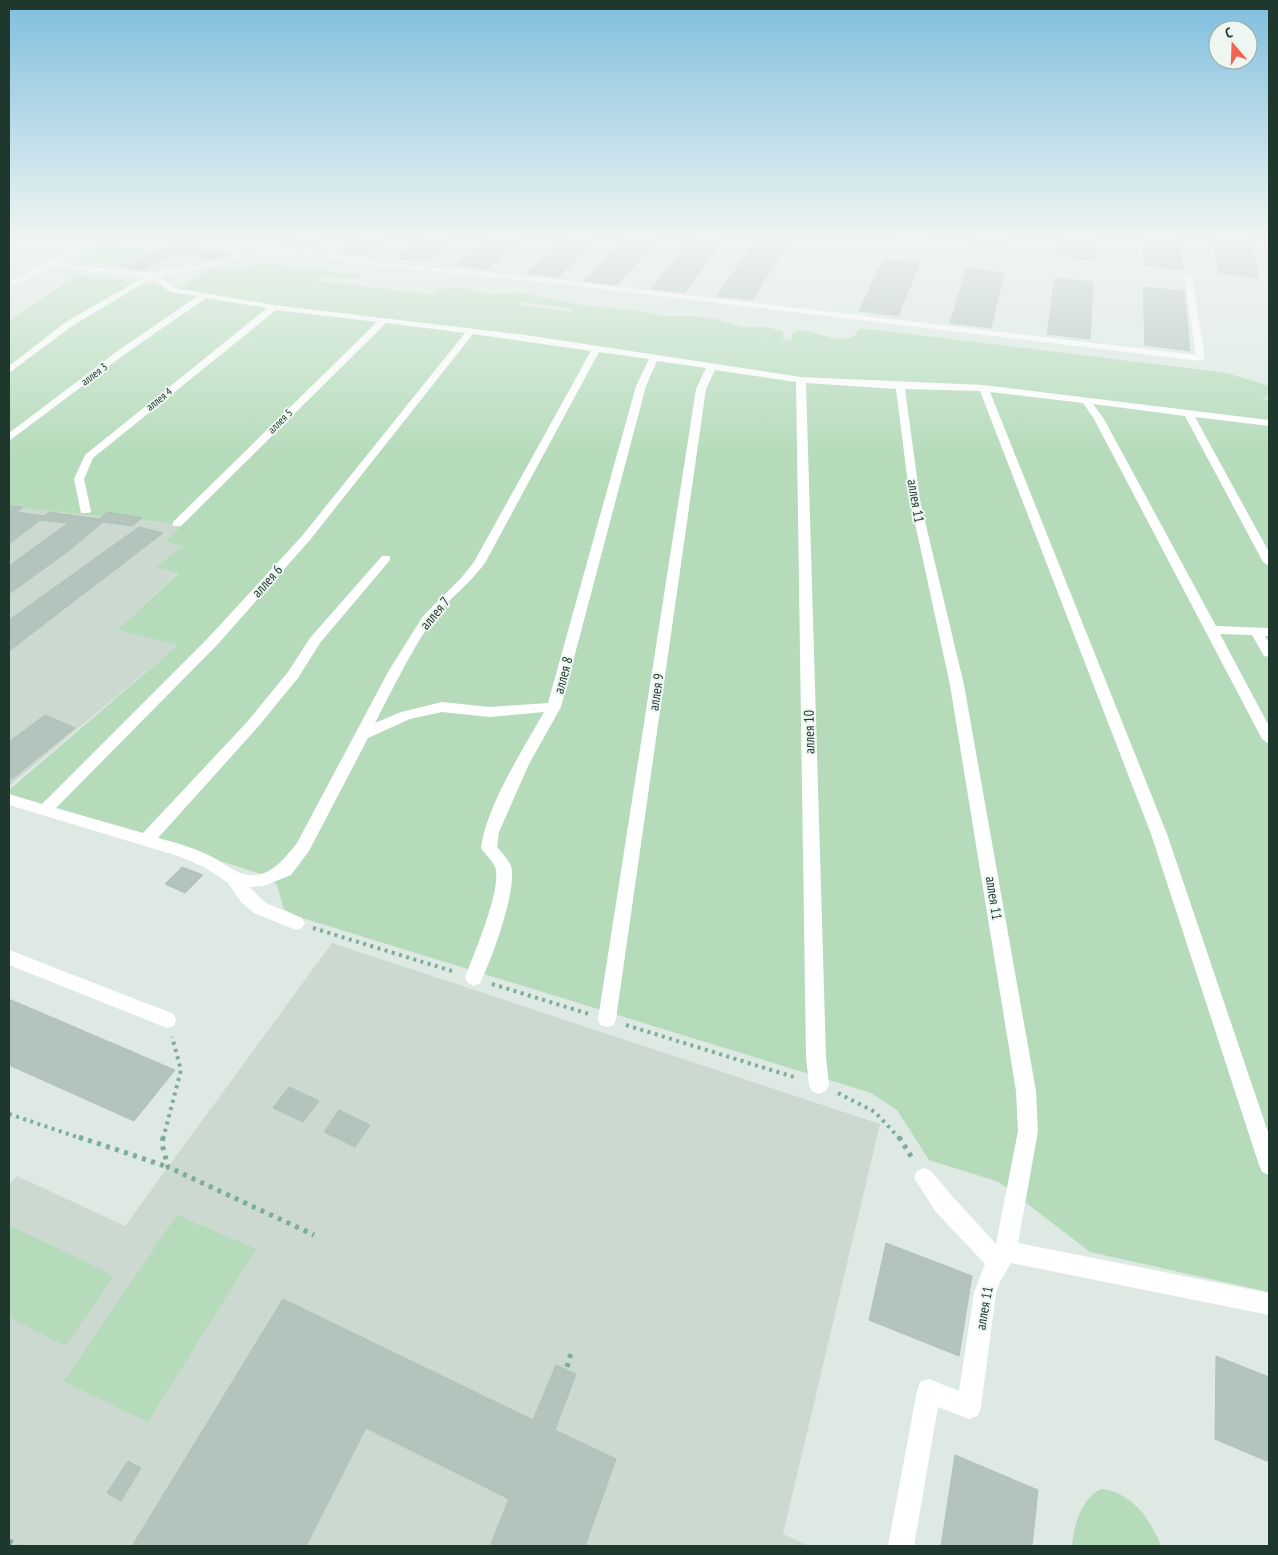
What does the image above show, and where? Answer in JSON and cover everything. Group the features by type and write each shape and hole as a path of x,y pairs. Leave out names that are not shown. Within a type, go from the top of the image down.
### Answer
{"street":[{"path":"9,370 69,324 90,312"},
{"name":"аллея 3","path":"9,438 122,352 181,312"},
{"name":"аллея 4","path":"85,511 79,479 89,457 268,312"},
{"path":"313,312 596,349 801,380 900,386 984,388 1269,423"},
{"path":"810,312 1201,358 1194,312"},
{"name":"аллея 5","path":"177,524 359,343 385,320"},
{"name":"аллея 6","path":"44,811 213,641 306,538 470,332"},
{"name":"аллея 7","path":"234,878 250,881 275,876 285,871 303,847 395,672 429,616 465,581 479,563 596,349"},
{"name":"аллея 8","path":"474,978 499,904 504,876 502,864 489,848 491,832 522,764 554,707 641,386 654,358"},
{"name":"аллея 9","path":"607,1019 701,389 712,368"},
{"name":"аллея 10","path":"801,380 816,1057 819,1084"},
{"name":"аллея 11","path":"900,386 915,500 957,685 1026,1091 1028,1131 1003,1257 990,1277 985,1293 969,1407 928,1391 902,1546"},
{"path":"984,388 1159,834 1269,1165"},
{"path":"1085,399 1099,419 1269,739"},
{"path":"1188,413 1269,562"},
{"path":"147,839 252,725 293,675 315,641 386,558"},
{"path":"1210,630 1263,632 1269,653"},
{"path":"363,734 406,715 442,707 490,712 554,707"},
{"path":"9,800 147,839 210,863 234,878 248,901 266,912 296,923"},
{"path":"9,956 168,1020"},
{"path":"924,1178 944,1204 1003,1257 1269,1304"}],"path":[{"path":"168,1020 181,1070 165,1125 162,1144 168,1166"},
{"path":"9,1114 168,1166 314,1235"},
{"path":"567,1367 571,1353"},
{"path":"9,1541 18,1546"}],"shaded area":[{"path":"9,507 182,525 165,542 184,546 157,567 179,572 117,630 178,645 9,786"},
{"path":"332,943 880,1124 783,1534 809,1546 9,1546 9,1185 17,1176 125,1226"}],"green space":[{"path":"23,312 643,312 664,316 693,316 716,319 742,327 768,327 783,332 783,339 791,340 792,333 798,331 846,338 854,336 859,329 869,329 1227,373 1269,386 1269,396 1263,399 1269,400 1269,1292 1090,1252 999,1182 929,1160 897,1110 871,1093 299,917 284,909 277,885 264,875 9,794 9,790 178,645 117,630 179,573 156,567 183,546 165,542 181,526 177,524 9,507 9,321"},
{"path":"177,1215 256,1249 148,1422 64,1381"},
{"path":"9,1225 114,1276 65,1346 9,1317"},
{"path":"1101,1489 1112,1491 1131,1501 1146,1517 1161,1546 1072,1546 1080,1513 1088,1499"}],"building":[{"path":"863,312 900,312 898,316"},
{"path":"954,312 995,312 991,328 950,323"},
{"path":"1050,312 1091,312 1090,339 1047,334"},
{"path":"1144,312 1186,312 1190,351 1145,345"},
{"path":"9,506 23,507 17,512 44,516 49,512 99,519 108,512 142,518 132,526 103,522 71,549 9,594 9,566 68,523 40,520 9,544 9,517 11,515 9,515"},
{"path":"139,527 163,533 9,651 9,620"},
{"path":"45,715 75,728 12,779 9,777 9,742"},
{"path":"182,867 203,875 185,893 165,884"},
{"path":"9,999 175,1070 134,1121 9,1065"},
{"path":"289,1087 319,1101 303,1122 273,1108"},
{"path":"339,1110 370,1125 355,1147 324,1132"},
{"path":"886,1243 972,1276 959,1356 869,1320"},
{"path":"283,1299 533,1420 556,1365 576,1374 555,1430 616,1459 585,1546 490,1546 509,1499 366,1428 306,1546 132,1546"},
{"path":"1216,1356 1269,1377 1269,1462 1215,1439"},
{"path":"955,1455 1038,1490 1032,1546 941,1546"},
{"path":"128,1461 141,1468 121,1501 107,1493"}]}
